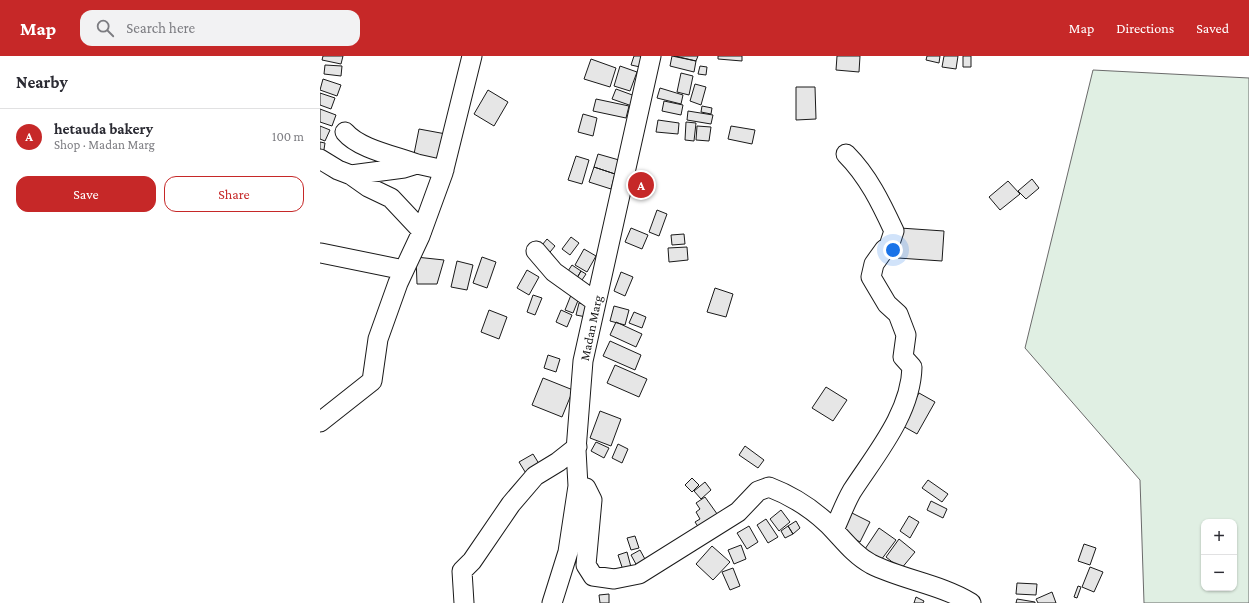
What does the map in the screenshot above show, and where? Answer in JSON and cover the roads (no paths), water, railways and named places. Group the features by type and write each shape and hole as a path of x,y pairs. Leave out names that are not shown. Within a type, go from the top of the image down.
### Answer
{"street":[{"path":"320,422 372,381 378,339 398,283 422,231 444,170 472,56"},
{"name":"Madan Marg","path":"552,603 568,552 578,486 576,447 583,361 651,56"},
{"path":"346,132 352,140 364,147 418,164 444,170"},
{"path":"834,530 851,492 880,450 896,420 908,392 912,376 912,367 903,357 906,335 898,314 887,304 871,277 874,264 884,250 889,246 894,231 877,196 858,166 846,154"},
{"path":"320,159 338,170 351,175 368,187 391,198 422,231"},
{"path":"351,175 404,168 418,164"},
{"path":"536,251 554,272 596,302"},
{"path":"321,252 404,270"},
{"path":"464,603 462,571 472,561 511,504 535,476 558,462 576,447"},
{"path":"578,486 586,488 592,500 586,566 593,576 614,579 639,574 738,512 758,491 769,487 785,493 827,523 853,550 870,563 931,584 971,603"}],"place":[{"name":"hetauda bakery","path":"641,185"}]}
